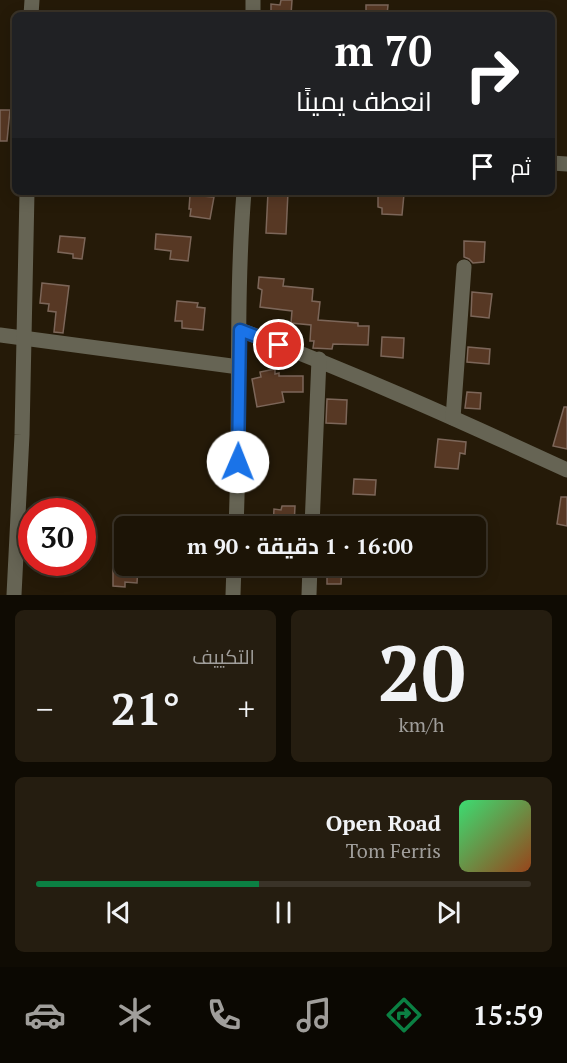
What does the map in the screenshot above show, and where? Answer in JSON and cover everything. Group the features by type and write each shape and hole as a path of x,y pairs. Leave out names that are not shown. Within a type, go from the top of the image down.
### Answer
{"street":[{"path":"14,595 27,195"},
{"path":"236,516 240,243 244,195"},
{"path":"453,418 464,267"},
{"path":"240,330 319,359 567,470"},
{"path":"0,335 239,367"},
{"path":"312,516 319,359"},
{"path":"233,595 234,576"},
{"path":"309,595 310,576"}],"building":[{"path":"281,0 292,0 291,12 271,12 271,4 280,5"},
{"path":"366,5 388,5 387,12 366,12"},
{"path":"0,110 10,110 7,141 0,141"},
{"path":"190,195 214,197 210,219 190,216"},
{"path":"268,195 288,195 286,234 266,233"},
{"path":"378,195 404,195 402,215 382,214 382,208 378,207"},
{"path":"156,234 191,237 188,261 170,259 171,251 155,249"},
{"path":"60,236 85,238 82,259 73,258 73,254 58,252"},
{"path":"464,241 485,242 484,262 473,263 464,257"},
{"path":"259,277 284,279 283,286 313,289 312,301 320,302 318,320 369,326 368,345 333,344 332,349 313,348 314,341 310,341 311,325 291,323 292,311 260,307 262,290 258,288"},
{"path":"42,283 69,286 63,333 54,332 56,312 48,311 49,304 40,303"},
{"path":"472,292 492,294 489,318 471,316"},
{"path":"177,301 198,303 197,307 205,308 203,330 182,328 182,321 175,321"},
{"path":"382,337 404,338 403,358 381,356"},
{"path":"468,347 490,349 489,364 467,362"},
{"path":"275,369 275,374 279,373 279,376 303,376 303,392 282,392 284,402 257,407 252,379 261,377 260,372"},
{"path":"467,392 481,393 480,409 465,408"},
{"path":"327,399 347,400 346,424 326,423"},
{"path":"564,407 567,407 567,449 553,446"},
{"path":"438,439 466,442 465,454 460,453 458,469 435,467"},
{"path":"354,479 376,480 375,495 353,494"},
{"path":"561,497 567,497 567,526 557,524"},
{"path":"282,506 295,506 294,516 274,516 274,509 281,510"},
{"path":"113,566 114,576 137,576 137,583 125,582 125,587 113,586"},
{"path":"321,576 341,576 341,584 327,584 327,577"}],"route":[{"path":"238,462 240,330 279,345"}]}
